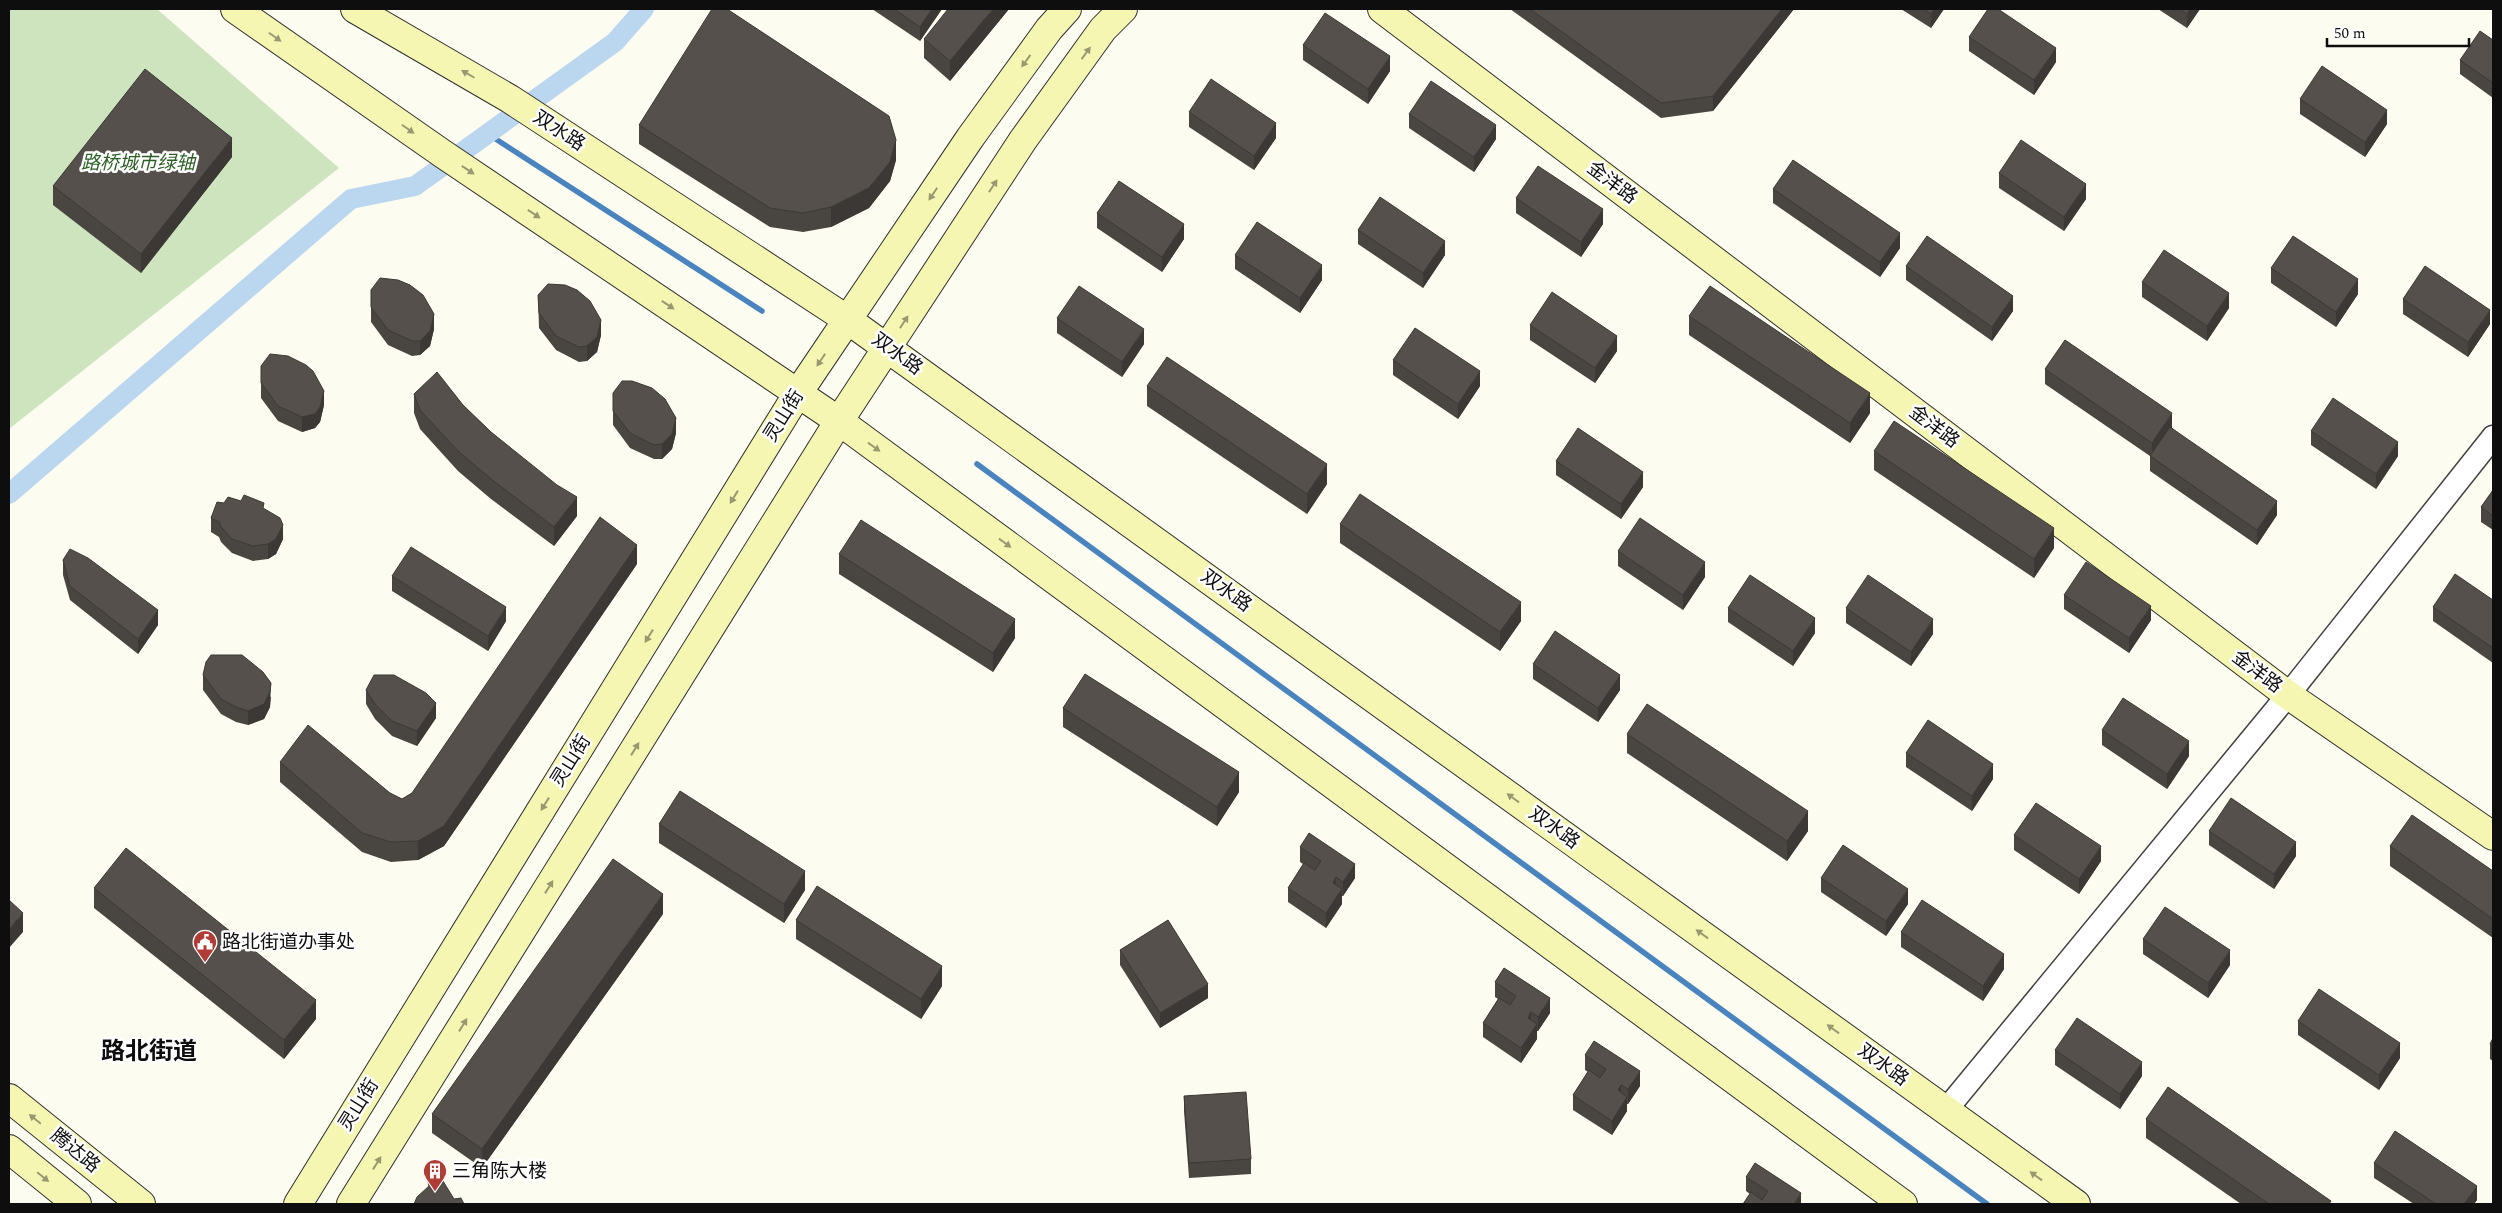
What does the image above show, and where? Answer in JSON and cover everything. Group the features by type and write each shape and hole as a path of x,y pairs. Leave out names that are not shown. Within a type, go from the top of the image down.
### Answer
{"main road":[{"path":"235,9 443,154 840,422 1899,1203"},
{"name":"双水路","path":"355,9 510,99 888,347 2076,1204"},
{"name":"灵山街","path":"298,1204 798,393 970,138 1049,29 1067,9"},
{"path":"351,1204 888,347 1023,140 1103,29 1123,9"},
{"name":"金洋路","path":"1382,9 2288,695 2493,836"},
{"name":"腾达路","path":"9,1098 141,1204"},
{"path":"9,1149 77,1204"}],"street":[{"path":"1946,1110 2288,695 2493,438"}],"green space":[{"name":"路桥城市绿轴","path":"9,9 157,9 339,168 9,429"}],"building":[{"path":"712,9 727,9 889,116 896,140 890,162 869,188 831,207 803,213 770,208 639,125"},
{"path":"894,9 932,9 920,27"},
{"path":"948,9 993,9 950,61 924,39"},
{"path":"1530,9 1782,9 1713,96 1661,103"},
{"path":"1923,9 1934,9 1931,14"},
{"path":"1988,9 1998,9 2056,48 2034,80 1969,37"},
{"path":"2180,9 2190,9 2187,14"},
{"path":"1325,13 1390,56 1368,89 1303,45"},
{"path":"2480,31 2493,40 2493,83 2460,60"},
{"path":"2322,66 2387,110 2365,142 2300,99"},
{"path":"145,69 232,138 141,254 53,186"},
{"path":"1211,79 1276,123 1254,156 1189,112"},
{"path":"1431,81 1496,125 1474,157 1409,114"},
{"path":"2021,140 2086,184 2064,217 1999,173"},
{"path":"1793,160 1900,233 1880,262 1773,189"},
{"path":"1538,166 1603,209 1581,242 1516,198"},
{"path":"1119,181 1184,224 1162,257 1097,213"},
{"path":"1380,197 1445,241 1423,273 1358,230"},
{"path":"1257,222 1322,265 1300,298 1235,255"},
{"path":"1927,236 2013,296 1992,327 1906,266"},
{"path":"2293,236 2358,279 2336,312 2271,268"},
{"path":"2164,250 2229,293 2207,326 2142,282"},
{"path":"2425,266 2490,310 2468,342 2403,299"},
{"path":"380,278 398,280 410,285 423,295 434,314 430,331 420,341 412,341 388,330 371,307 371,290"},
{"path":"548,284 565,285 577,290 590,301 601,320 597,337 587,346 579,347 556,336 539,313 538,295"},
{"path":"1079,286 1144,329 1122,362 1057,318"},
{"path":"1710,286 1870,393 1850,423 1689,316"},
{"path":"1552,292 1617,336 1595,368 1530,325"},
{"path":"1415,328 1480,371 1458,404 1393,360"},
{"path":"2065,340 2172,413 2152,443 2045,369"},
{"path":"270,354 288,356 306,365 313,371 324,391 320,407 315,414 302,417 278,406 261,383 261,366"},
{"path":"1167,357 1327,464 1307,494 1147,386"},
{"path":"437,372 463,405 491,432 557,485 577,497 554,527 458,451 420,410 414,394"},
{"path":"622,381 632,381 652,388 665,399 676,418 672,434 662,444 654,445 630,433 613,411 613,393"},
{"path":"2333,398 2398,442 2376,474 2311,431"},
{"path":"1894,421 2054,528 2034,559 1874,451"},
{"path":"2170,427 2277,501 2257,530 2150,456"},
{"path":"1578,428 1643,472 1621,504 1556,461"},
{"path":"2493,490 2493,516 2481,507"},
{"path":"1360,494 1521,602 1500,632 1340,524"},
{"path":"244,495 264,503 263,508 280,518 283,525 276,539 268,544 253,546 232,539 219,522 211,518 217,502 224,503 228,497 241,501"},
{"path":"600,517 637,545 444,826 418,841 391,842 362,833 280,762 308,725 390,793 402,799 412,793"},
{"path":"1640,518 1705,562 1683,595 1618,551"},
{"path":"861,520 1015,619 993,653 839,554"},
{"path":"411,547 506,607 488,636 392,576"},
{"path":"70,549 88,558 158,610 138,639 70,586 63,560"},
{"path":"2086,562 2151,606 2129,638 2064,595"},
{"path":"2455,574 2493,600 2493,648 2433,607"},
{"path":"1750,575 1815,618 1793,651 1728,608"},
{"path":"1868,575 1933,619 1911,652 1846,608"},
{"path":"1555,631 1620,675 1598,708 1533,664"},
{"path":"211,655 242,655 263,672 271,683 270,692 264,704 248,711 221,699 203,675 206,662"},
{"path":"1085,674 1239,772 1217,807 1063,708"},
{"path":"374,675 394,675 426,693 436,703 417,731 392,721 375,704 366,690"},
{"path":"2123,698 2189,741 2167,774 2102,730"},
{"path":"1647,704 1808,811 1787,841 1627,734"},
{"path":"1928,720 1993,764 1972,796 1906,753"},
{"path":"680,791 805,871 784,904 659,824"},
{"path":"2231,798 2296,842 2274,874 2209,831"},
{"path":"2036,803 2101,846 2079,879 2014,835"},
{"path":"2412,815 2493,871 2493,919 2390,846"},
{"path":"1309,833 1355,864 1343,882 1336,877 1333,883 1342,889 1326,913 1288,888 1304,863 1315,870 1321,861 1300,847"},
{"path":"1843,845 1908,889 1886,921 1821,878"},
{"name":"路北街道办事处","path":"126,848 316,1000 284,1040 94,888"},
{"path":"613,859 663,894 482,1149 432,1114"},
{"path":"817,886 942,966 921,999 796,920"},
{"path":"9,900 23,913 9,929"},
{"path":"1922,900 2004,954 1983,986 1901,932"},
{"path":"2165,907 2230,950 2208,983 2143,939"},
{"path":"1168,920 1208,984 1160,1013 1120,950"},
{"path":"1504,968 1550,998 1538,1017 1531,1012 1528,1018 1537,1024 1521,1048 1483,1023 1499,998 1510,1005 1516,996 1495,982"},
{"path":"2319,989 2400,1043 2379,1075 2298,1021"},
{"path":"2077,1018 2142,1062 2120,1094 2055,1050"},
{"path":"1594,1041 1640,1071 1628,1089 1621,1085 1618,1090 1627,1097 1612,1121 1573,1095 1589,1070 1600,1078 1606,1069 1585,1055"},
{"path":"2168,1087 2331,1201 2329,1204 2269,1204 2146,1119"},
{"path":"1246,1092 1251,1159 1189,1163 1184,1096"},
{"path":"2395,1131 2477,1186 2464,1204 2436,1204 2374,1163"},
{"path":"1755,1163 1801,1193 1794,1204 1743,1204 1751,1192 1762,1200 1768,1191 1746,1177"},
{"path":"435,1168 454,1199 461,1198 464,1204 414,1204 417,1197 429,1186 427,1178"}],"waterway":[{"path":"9,494 351,199 415,186 615,42 644,9"},
{"path":"488,134 762,311"},
{"path":"977,464 1987,1204"}],"place":[{"name":"路北街道办事处","path":"205,963"},
{"name":"三角陈大楼","path":"435,1192"}],"district":[{"name":"路北街道","path":"149,1052"}]}
